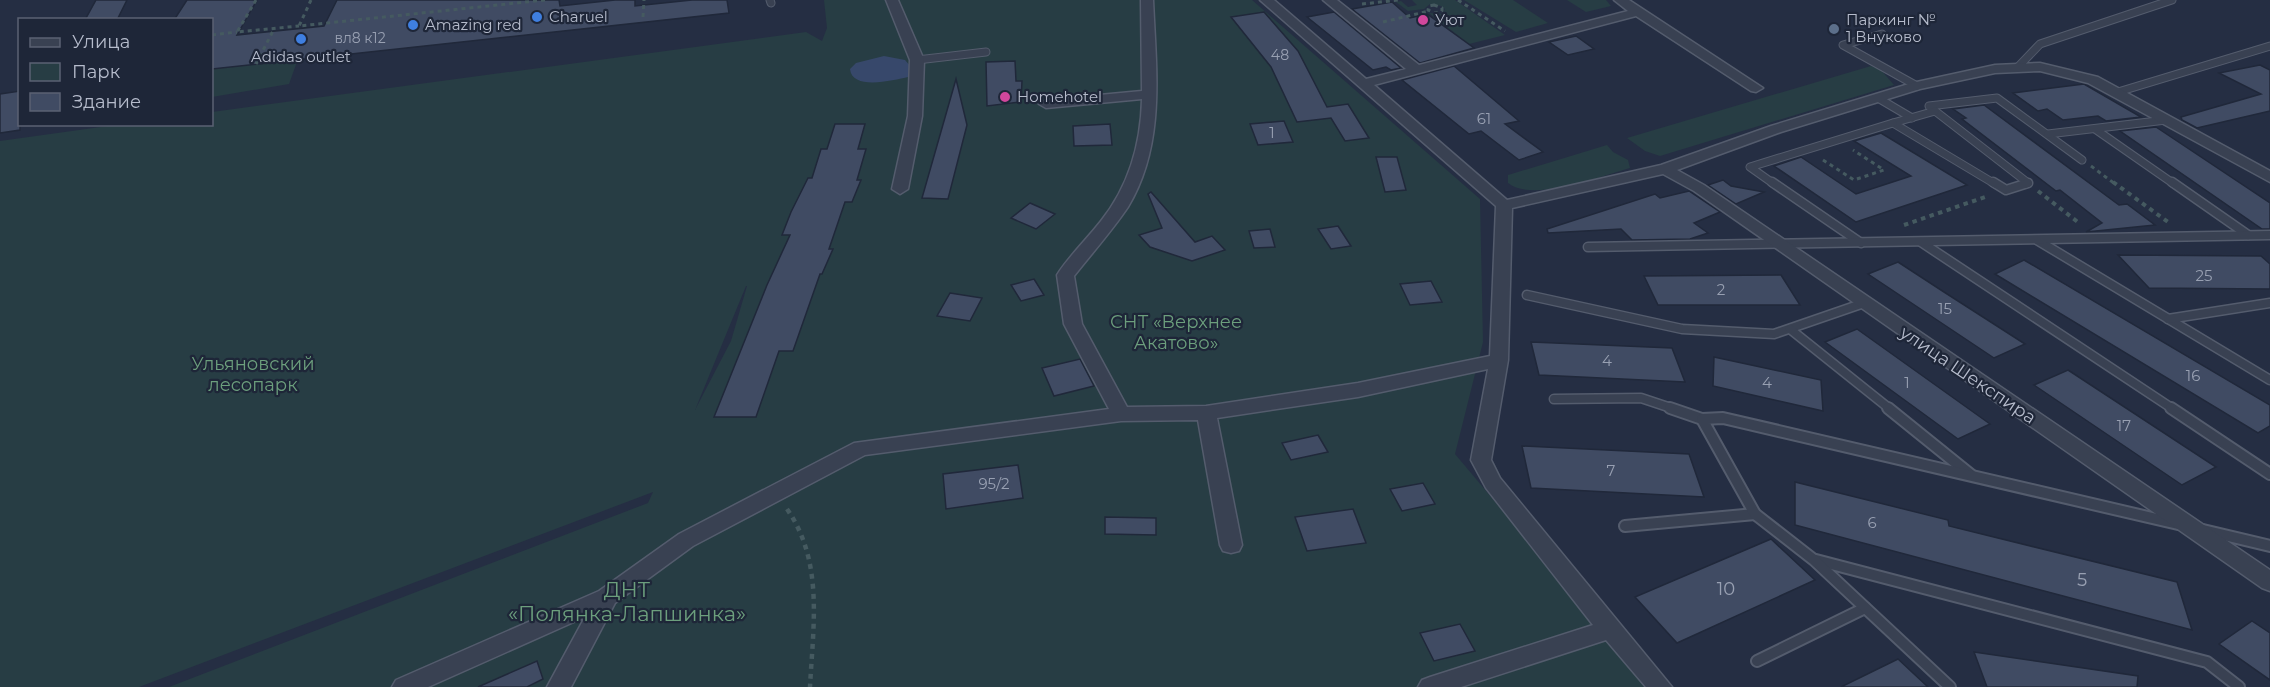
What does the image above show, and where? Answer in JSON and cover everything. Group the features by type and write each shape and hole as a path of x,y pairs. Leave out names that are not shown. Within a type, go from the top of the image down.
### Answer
{"street":[{"path":"892,0 917,60 915,116 900,189"},
{"path":"1121,414 1073,324 1065,275 1120,206 1137,171 1144,147 1150,94 1147,0"},
{"path":"1266,0 1504,205"},
{"path":"1329,0 1416,70"},
{"path":"1620,0 1756,88"},
{"path":"1363,84 1638,12"},
{"path":"1504,205 1665,169 1776,129 1917,86 1995,69 2040,67 2093,80 2270,177"},
{"path":"1046,104 1150,94"},
{"name":"улица Шекспира","path":"1665,169 1699,188 2270,582"},
{"path":"1504,205 1499,360 1481,460 1493,483 1610,629 1660,687"},
{"path":"404,687 607,597 686,540 861,448 1121,414 1206,413 1358,390 1499,360"},
{"path":"1206,413 1231,545"},
{"path":"559,687 607,597"},
{"path":"1430,687 1610,629"}],"lane":[{"path":"2017,68 2040,44 2172,0"},
{"path":"1882,34 1843,45 1917,86"},
{"path":"2118,92 2270,46"},
{"path":"917,60 986,52"},
{"path":"1878,98 1912,118"},
{"path":"2028,183 1929,106 1997,98 2082,160"},
{"path":"1861,243 1750,167 1935,111"},
{"path":"2048,134 2166,120"},
{"path":"1893,123 2006,190 2028,183"},
{"path":"2095,129 2248,235"},
{"path":"1588,248 2270,235"},
{"path":"2037,240 2270,380"},
{"path":"1920,242 2270,474"},
{"path":"1527,295 1682,329 1774,334 1864,303"},
{"path":"2168,319 2270,303"},
{"path":"1790,329 1973,476"},
{"path":"1554,399 1641,398 1702,419 1723,418 2270,546"},
{"path":"1702,419 1755,514 1814,560 1950,687"},
{"path":"1625,526 1755,514"},
{"path":"1814,560 2207,662 2239,687"},
{"path":"1757,661 1865,608"}],"path":[{"path":"237,32 256,0"},
{"path":"299,26 311,0"},
{"path":"213,35 545,0"},
{"path":"643,17 644,0"},
{"path":"1356,0 1364,6 1399,0"},
{"path":"1458,0 1521,42"},
{"path":"1363,27 1429,11"},
{"path":"256,64 274,28"},
{"path":"1807,149 1854,180 1884,170 1837,140"},
{"path":"2082,160 2188,237"},
{"path":"2028,183 2098,239"},
{"path":"1901,226 2006,190"},
{"path":"774,494 800,524 813,568 810,687"}],"green space":[{"path":"824,0 1252,0 1480,199 1483,342 1455,454 1651,687 169,687 648,503 653,492 139,687 0,687 0,141 108,126 213,126 213,112 806,32 822,41 827,28","holes":["746,286 747,286 731,341 695,410"]},
{"path":"1412,0 1455,0 1505,35 1469,44 1429,13 1442,14 1445,9 1441,6 1430,4 1424,9 1408,11 1396,2 1401,1 1408,7 1417,5"},
{"path":"1464,0 1513,0 1548,23 1516,32"},
{"path":"1567,0 1606,0 1611,6 1586,12"},
{"path":"298,59 289,84 213,97 213,69"},
{"path":"1871,66 1881,70 1894,85 1660,156 1645,151 1627,138"},
{"path":"1607,145 1613,152 1628,160 1630,168 1585,182 1550,189 1519,188 1508,183 1508,175"}],"water":[{"path":"884,56 905,60 911,67 908,77 866,82 852,76 850,69 856,63"}],"building":[{"path":"96,0 127,0 118,18 86,18"},
{"path":"187,0 257,0 237,35 324,26 337,0 559,0 560,6 635,0 635,6 692,0 727,0 729,13 213,69 213,18 175,18"},
{"path":"1392,2 1410,18 1427,14 1474,48 1420,63 1352,9"},
{"path":"1264,12 1298,51 1327,107 1348,104 1369,138 1345,141 1331,118 1297,122 1271,67 1231,17"},
{"path":"1334,12 1401,68 1391,70 1386,67 1373,70 1307,17"},
{"path":"1576,36 1594,49 1568,55 1549,42"},
{"path":"1015,61 1016,81 1022,81 1021,102 987,106 986,62"},
{"path":"2260,65 2270,70 2270,111 2197,128 2182,120 2181,117 2261,94 2219,73"},
{"path":"1454,66 1519,121 1505,124 1543,152 1519,160 1481,131 1469,134 1402,80"},
{"path":"956,79 967,125 948,199 922,198"},
{"path":"2084,84 2141,117 2106,121 2098,116 2063,120 2047,109 2038,111 2013,93"},
{"path":"18,91 20,130 0,133 0,94"},
{"path":"1984,105 2119,205 2127,204 2155,225 2086,232 2102,223 2060,190 2056,191 1962,119 1966,118 1953,109"},
{"path":"1284,121 1293,142 1258,145 1250,124"},
{"path":"835,124 865,124 858,149 866,149 857,180 861,180 852,202 845,202 829,249 833,249 820,274 793,351 779,351 756,417 714,417 767,285 790,235 782,235 791,212 808,178 812,178 821,149 827,149"},
{"path":"1110,124 1112,145 1074,146 1073,126"},
{"path":"2156,127 2270,203 2270,229 2262,229 2120,131"},
{"path":"1881,133 1967,185 1856,222 1774,166 1801,157 1856,194 1911,176 1854,141"},
{"path":"1376,157 1397,157 1406,190 1385,192"},
{"path":"1723,180 1731,186 1764,192 1736,204 1708,185"},
{"path":"1689,191 1720,212 1694,223 1708,233 1690,239 1632,240 1621,229 1548,233 1547,229 1655,194 1660,198"},
{"path":"1151,192 1195,242 1212,236 1225,250 1192,261 1150,247 1139,235 1162,228 1148,194"},
{"path":"1030,203 1055,214 1036,229 1011,218"},
{"path":"1338,226 1351,246 1331,249 1318,229"},
{"path":"1270,229 1275,247 1254,248 1249,231"},
{"path":"2118,255 2261,256 2270,264 2270,289 2149,288"},
{"path":"2024,260 2270,405 2270,426 2258,433 1995,274"},
{"path":"1898,262 2025,344 1994,358 1868,274"},
{"path":"1781,275 1800,305 1658,305 1644,276"},
{"path":"1034,279 1044,295 1021,301 1011,285"},
{"path":"1431,281 1442,302 1410,305 1400,284"},
{"path":"950,293 982,298 970,321 937,316"},
{"path":"1857,329 1990,424 1958,439 1825,342"},
{"path":"1531,342 1672,348 1685,382 1539,375"},
{"path":"1714,357 1821,380 1823,411 1713,386"},
{"path":"1080,359 1094,386 1054,396 1042,368"},
{"path":"2068,370 2216,467 2182,485 2034,385"},
{"path":"1318,435 1328,452 1291,460 1282,443"},
{"path":"1522,446 1689,454 1704,497 1531,488"},
{"path":"1018,465 1023,498 946,509 943,474"},
{"path":"1795,482 1948,520 1949,526 2177,582 2192,630 1795,525"},
{"path":"1423,483 1435,504 1402,511 1390,489"},
{"path":"1353,509 1366,543 1307,551 1295,517"},
{"path":"1105,517 1156,518 1156,535 1105,534"},
{"path":"1771,539 1815,580 1677,643 1635,597"},
{"path":"2252,621 2270,633 2270,680 2219,644"},
{"path":"1460,624 1475,651 1434,661 1420,633"},
{"path":"1974,652 2138,676 2137,687 1987,687"},
{"path":"1898,659 1928,687 1841,687"},
{"path":"537,661 543,679 527,687 478,687"}],"place":[{"name":"Charuel","path":"537,17"},
{"name":"Уют","path":"1423,20"},
{"name":"Amazing red","path":"413,25"},
{"name":"Паркинг № 1 Внуково","path":"1834,29"},
{"name":"Adidas outlet","path":"301,39"},
{"name":"Homehotel","path":"1005,97"}],"park label":[{"name":"СНТ «Верхнее Акатово»","path":"1176,332"},
{"name":"Ульяновский лесопарк","path":"253,374"},
{"name":"ДНТ «Полянка-Лапшинка»","path":"627,602"}]}
